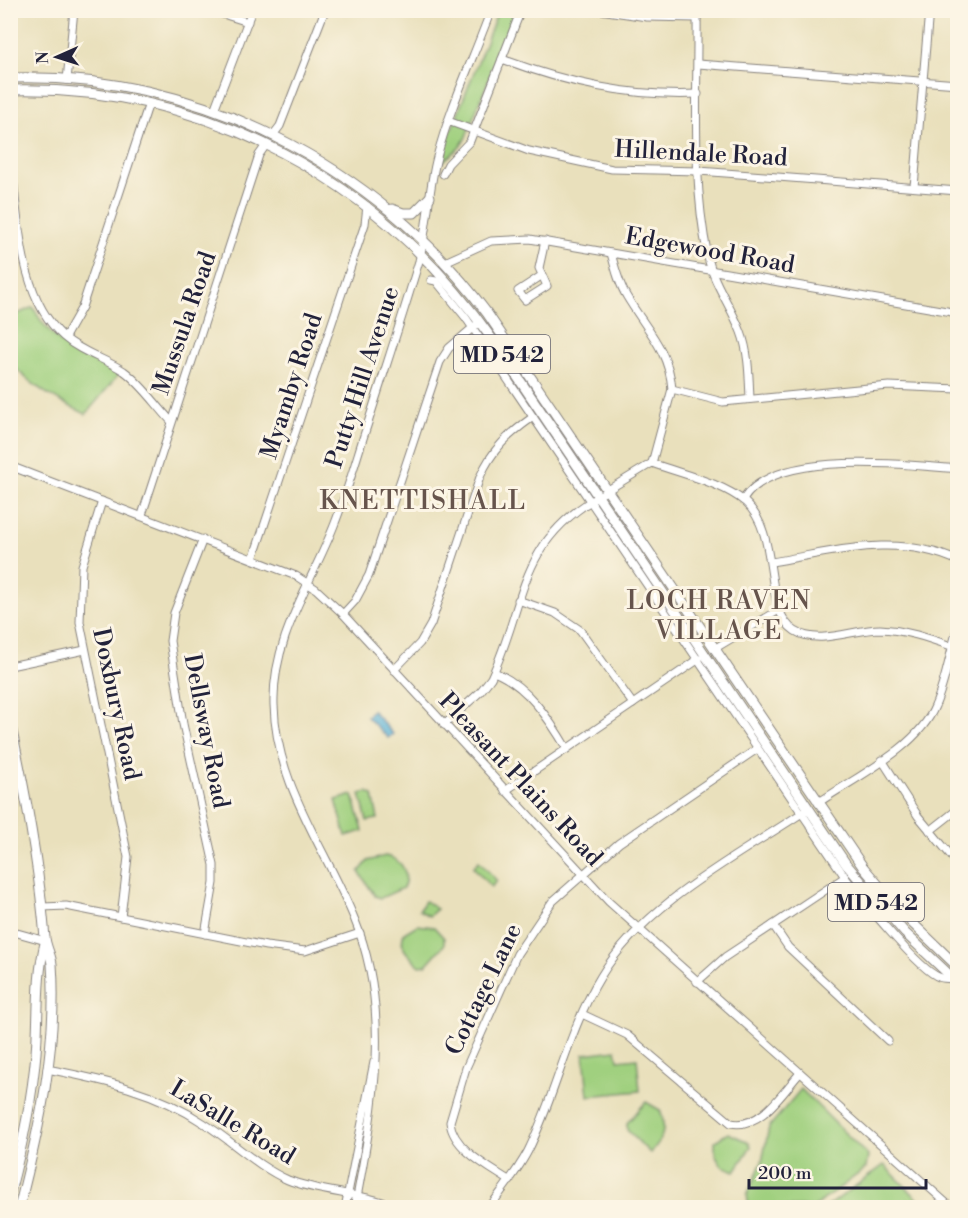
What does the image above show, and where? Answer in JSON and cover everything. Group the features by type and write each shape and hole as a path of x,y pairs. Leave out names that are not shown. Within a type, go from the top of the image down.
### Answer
{"main road":[{"name":"MD 542","path":"10,78 67,80 146,92 213,110 273,135 338,172 387,207 425,241 487,312 818,803 884,893 957,967"},
{"name":"MD 542","path":"10,90 78,92 149,103 199,117 266,145 316,171 367,206 422,253 477,325 805,811 881,907 955,981"},
{"path":"266,145 273,135"},
{"path":"387,207 411,214 430,197"},
{"path":"701,658 714,649"},
{"path":"10,722 32,824 46,941 52,962 47,1069 35,1141 19,1208"},
{"path":"805,811 818,803"},
{"path":"10,1192 24,1132 35,1066 40,962 46,941"},
{"path":"35,1066 47,1069"}],"street":[{"path":"67,80 74,10"},
{"path":"210,10 248,22"},
{"path":"213,110 252,10"},
{"path":"273,135 280,126 325,10"},
{"name":"Putty Hill Avenue","path":"355,1208 377,1079 376,1000 360,933 294,794 278,743 274,703 277,667 285,634 336,521 422,253 436,159 448,121 491,10"},
{"path":"443,174 448,164 467,146 521,10"},
{"path":"600,10 647,17 697,14 702,221 711,270 741,333 748,367 750,399"},
{"path":"914,187 929,10"},
{"path":"502,59 558,79 601,89 643,94 698,94"},
{"path":"698,64 957,84"},
{"path":"64,337 82,307 149,103"},
{"name":"Hillendale Road","path":"448,121 530,151 580,164 628,170 699,171 957,191"},
{"name":"Mussula Road","path":"142,515 259,155 266,145"},
{"path":"10,156 29,282 40,309 64,337 135,380 171,421"},
{"name":"Myamby Road","path":"253,559 365,224 367,206"},
{"path":"365,224 382,218"},
{"name":"Edgewood Road","path":"445,262 482,244 516,238 545,241 957,313"},
{"path":"541,276 539,268 545,241"},
{"path":"444,725 480,692 494,672 533,561 544,542 567,518 652,463 672,389 668,365 661,346 627,297 611,253"},
{"path":"452,270 459,257"},
{"path":"431,280 436,281 477,325 533,417 595,499"},
{"path":"343,614 355,601 369,576 437,369 449,348 477,325"},
{"path":"672,389 723,402 889,386 957,389"},
{"path":"394,670 420,643 431,624 489,456 503,440 533,417"},
{"path":"652,463 721,489 743,500 762,527 779,610 787,624 805,635 819,636 881,629 907,632 951,646"},
{"path":"743,500 752,487 766,478 807,467 845,464 957,469"},
{"name":"Pleasant Plains Road","path":"10,466 142,515 308,583 343,614 582,874 638,929 952,1208"},
{"name":"Doxbury Road","path":"102,501 82,566 80,622 128,857 121,917"},
{"name":"Dellsway Road","path":"203,539 174,613 170,634 183,724 214,865 214,883 205,933"},
{"path":"771,562 891,544 920,547 957,561"},
{"path":"518,600 555,613 580,630 633,704"},
{"path":"714,649 779,610"},
{"path":"818,803 910,740 929,718 943,686 957,626"},
{"path":"10,666 85,650"},
{"path":"505,791 701,658 757,749 805,811 845,877 884,925 921,962 937,977 955,981"},
{"path":"494,672 512,682 548,716 567,749"},
{"name":"Cottage Lane","path":"510,1180 454,1137 450,1122 466,1068 524,940 552,902 618,843 757,749"},
{"path":"882,760 930,831 957,864"},
{"path":"930,831 957,809"},
{"path":"489,1208 510,1180 537,1129 582,1014 606,968 638,929 682,893 805,811"},
{"path":"697,982 725,957 845,877"},
{"path":"43,907 66,906 305,951 360,933"},
{"path":"773,925 796,955 888,1041"},
{"path":"10,931 46,941"},
{"path":"582,1014 627,1035 730,1123 746,1123 760,1117 800,1073"},
{"name":"Putty Hill Avenue","path":"345,1208 375,1057"},
{"name":"LaSalle Road","path":"47,1069 103,1080 147,1093 188,1113 287,1179 357,1194 398,1208"}],"green space":[{"path":"498,11 516,11 465,139 460,147 441,163 450,133"},
{"path":"33,307 50,332 70,348 120,373 86,414 46,393 11,363 11,317"},
{"path":"367,792 373,795 378,819 367,821 360,794"},
{"path":"353,795 363,831 346,836 336,800"},
{"path":"385,856 400,863 406,877 403,888 381,898 375,896 359,872 368,861"},
{"path":"479,861 497,881 491,887 473,867"},
{"path":"425,901 437,909 429,916 419,910"},
{"path":"417,925 434,927 444,938 444,945 426,965 420,966 402,943 404,933"},
{"path":"616,1050 618,1060 637,1058 640,1091 588,1096 584,1054"},
{"path":"801,1089 868,1156 866,1168 814,1207 749,1207 747,1195 762,1162 769,1127"},
{"path":"646,1102 660,1110 663,1122 661,1138 650,1153 627,1130 627,1123"},
{"path":"728,1133 749,1142 751,1147 735,1171 722,1166 715,1154 715,1141"},
{"path":"884,1165 926,1207 827,1207"}],"water":[{"path":"372,710 393,734 388,738 367,717"}],"district":[{"name":"KNETTISHALL","path":"423,500"},
{"name":"LOCH RAVEN VILLAGE","path":"719,615"}]}
